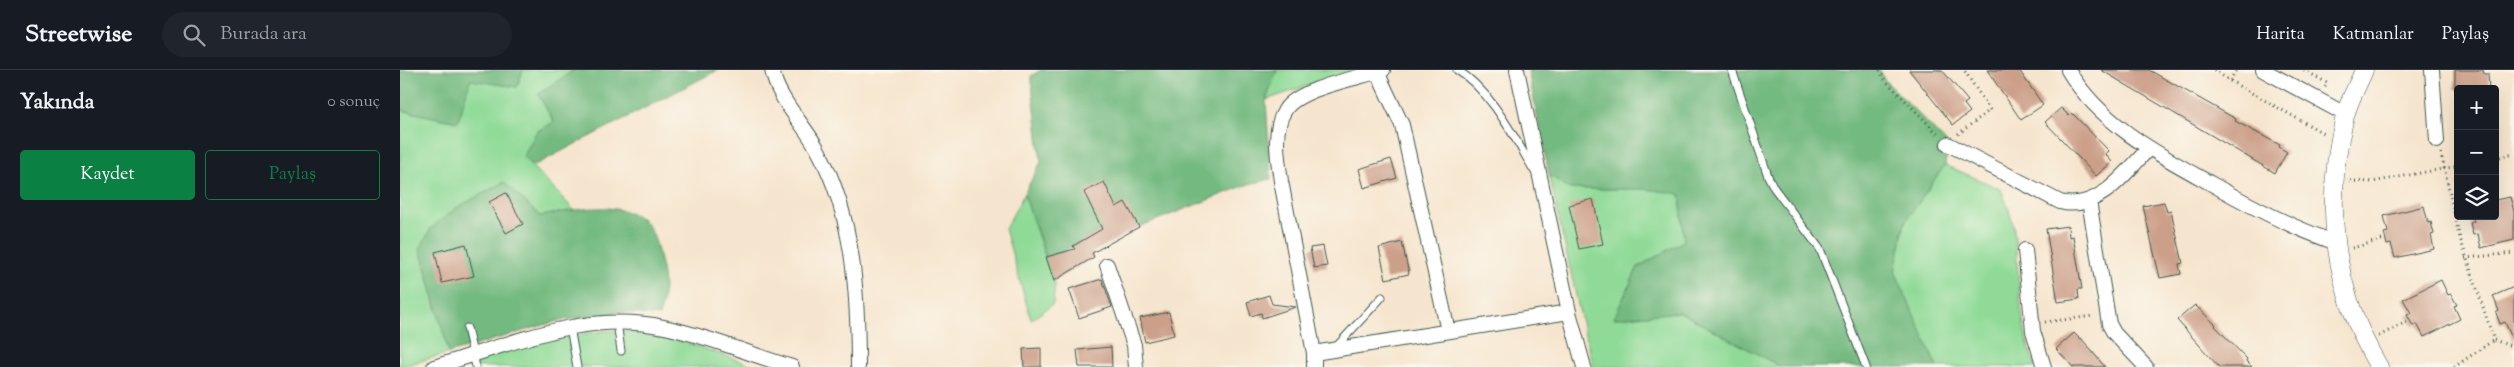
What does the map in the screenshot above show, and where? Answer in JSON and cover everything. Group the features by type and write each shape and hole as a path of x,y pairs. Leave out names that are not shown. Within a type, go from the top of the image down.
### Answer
{"street":[{"path":"772,70 779,91 810,135 823,159 842,210 855,281 858,367"},
{"path":"1517,70 1569,312 1584,367"},
{"path":"2068,70 2091,102 2148,149 2271,218 2341,245"},
{"path":"2263,70 2345,114"},
{"path":"2364,70 2345,114 2335,177 2341,245 2354,314 2379,367"},
{"path":"2432,70 2437,141"},
{"path":"1314,367 1314,352 1280,181 1278,158 1280,121 1285,109 1292,101 1304,94 1380,71 1402,125 1448,331"},
{"path":"1948,144 2060,202 2070,204 2089,201 2121,178 2148,149"},
{"path":"2089,201 2106,314 2114,333 2146,367"},
{"path":"2026,250 2032,324 2037,348 2044,367"},
{"path":"1107,265 1134,346 1136,367"},
{"path":"1314,352 1569,312"},
{"path":"434,367 474,361 530,336 570,327 617,322 672,329 792,367"}],"lane":[{"path":"1457,70 1475,83 1503,120 1539,178"},
{"path":"1732,70 1768,176 1774,188 1820,249 1866,367"},
{"path":"1333,349 1382,297"},
{"path":"617,322 621,351"},
{"path":"570,327 576,367"},
{"path":"467,328 474,361"}],"path":[{"path":"1880,70 1884,79 1948,144 1966,126 1990,110 1964,70"},
{"path":"2214,70 2329,136"},
{"path":"2230,80 2236,70"},
{"path":"2437,141 2465,258 2494,340"},
{"path":"2499,157 2514,154"},
{"path":"2335,177 2372,182 2454,167"},
{"path":"2341,245 2385,239"},
{"path":"2465,258 2514,253"},
{"path":"2032,324 2106,314"},
{"path":"2377,337 2410,320"},
{"path":"2494,340 2514,347"},
{"path":"2454,367 2494,340"}],"green space":[{"path":"400,70 523,70 517,87 470,80 458,122 400,110"},
{"path":"523,70 574,70 538,94 554,122 523,157 575,211 540,216 420,249 449,353 400,367 400,110 457,122 470,79 517,87"},
{"path":"574,70 718,70 533,166 523,157 537,131 554,122 538,94"},
{"path":"1041,70 1277,70 1266,100 1271,179 1246,185 1139,227 1115,221 1061,253 1046,257 1024,194 1041,162 1031,76"},
{"path":"1277,70 1352,70 1266,100"},
{"path":"1528,70 1880,70 1884,79 1948,144 1945,165 1905,222 1895,271 1937,367 1781,367 1680,312 1614,318 1638,267 1684,241 1680,194 1647,189 1570,189 1549,175"},
{"path":"1945,165 2001,189 2013,225 2022,317 2025,334 2036,367 1937,367 1933,361 1895,272 1905,222"},
{"path":"1549,175 1570,189 1647,189 1680,193 1684,241 1638,267 1614,318 1680,312 1781,367 1594,367 1583,327"},
{"path":"504,182 540,216 581,209 610,208 636,216 647,224 655,240 663,272 664,294 659,316 622,312 557,321 449,353 420,249 431,228 456,208"},
{"path":"1024,194 1055,286 1053,304 1031,320 1005,229"},
{"path":"604,331 641,331 685,342 758,367 450,367 527,345"}],"building":[{"path":"1909,70 1942,70 1968,101 1964,104 1970,112 1953,125"},
{"path":"1987,70 2019,70 2043,105 2021,120"},
{"path":"2101,70 2149,70 2236,119 2235,121 2280,145 2279,147 2287,152 2275,173"},
{"path":"2455,70 2483,70 2484,74 2488,74 2489,85 2455,85"},
{"path":"2061,108 2069,116 2072,113 2109,151 2105,154 2112,162 2096,176 2045,122"},
{"path":"1391,159 1397,178 1364,188 1359,169"},
{"path":"1104,182 1116,207 1125,202 1139,227 1092,253 1094,257 1054,281 1046,257 1075,249 1073,246 1102,229 1084,192"},
{"path":"506,193 523,224 506,233 489,202"},
{"path":"2510,197 2514,211 2514,240 2481,248 2478,234 2473,235 2470,223 2474,222 2473,220 2499,220 2499,199"},
{"path":"1593,199 1603,244 1579,249 1569,205"},
{"path":"2164,202 2167,212 2171,211 2183,263 2179,264 2181,274 2160,278 2143,206"},
{"path":"2424,206 2428,223 2431,222 2434,234 2431,235 2434,249 2395,258 2391,244 2387,245 2384,233 2388,232 2384,216"},
{"path":"2068,226 2069,237 2073,236 2082,289 2078,289 2079,299 2058,302 2046,229"},
{"path":"1402,242 1409,274 1386,279 1379,248"},
{"path":"466,244 474,276 442,283 435,252"},
{"path":"1323,246 1327,266 1314,268 1310,248"},
{"path":"1102,279 1112,307 1079,318 1069,289"},
{"path":"2441,280 2448,295 2451,294 2457,305 2454,306 2460,319 2424,337 2417,324 2413,326 2407,315 2411,313 2403,299"},
{"path":"2514,287 2514,343 2505,322 2500,324 2496,313 2499,311 2493,296"},
{"path":"1269,295 1272,304 1296,307 1262,318 1261,313 1251,316 1247,302"},
{"path":"2195,305 2216,325 2252,367 2219,367 2177,320"},
{"path":"1169,312 1174,335 1145,342 1140,318"},
{"path":"2074,333 2081,338 2105,367 2073,367 2056,349"},
{"path":"1111,347 1112,367 1079,367 1077,350"},
{"path":"1041,348 1041,367 1024,367 1023,349"}]}
